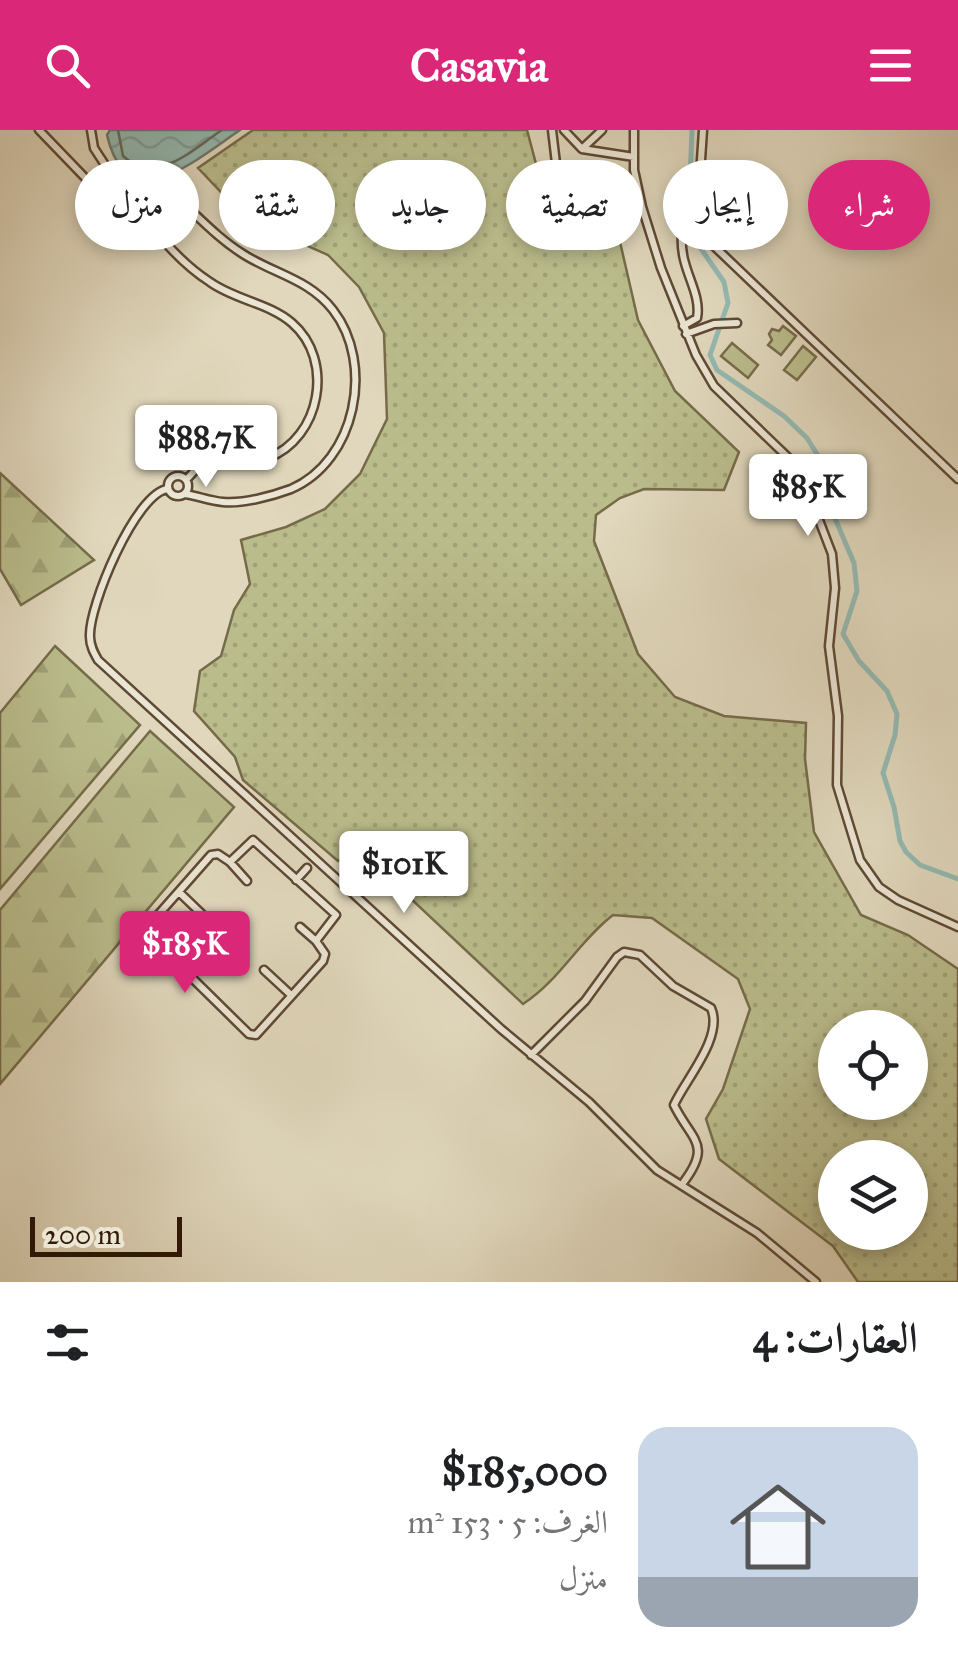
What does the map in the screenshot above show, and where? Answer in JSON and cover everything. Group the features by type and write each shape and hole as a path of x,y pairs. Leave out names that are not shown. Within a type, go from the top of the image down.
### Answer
{"street":[{"path":"40,130 75,167"},
{"path":"91,130 101,160"},
{"path":"552,130 556,160"},
{"path":"564,130 582,148 634,156"},
{"path":"582,148 602,130"},
{"path":"634,130 635,160"},
{"path":"700,160 703,130"},
{"path":"643,210 684,330 710,380 798,468 832,554 835,588 830,646 838,716 837,785 860,860 879,888 958,927"},
{"path":"199,217 245,256 307,284 319,294 340,320 356,366 355,401 340,440 300,484 232,502 177,496 161,489 144,504 96,602 90,636 98,660 531,1055 589,1102 657,1170 757,1233 816,1282"},
{"path":"173,250 213,284 276,313 297,328 318,369 312,410 292,442 265,459 200,466 190,472 185,494"},
{"path":"681,250 699,306 697,318 684,330"},
{"path":"718,250 958,479"},
{"path":"684,330 732,323"},
{"path":"168,489 174,477 186,480"},
{"path":"230,862 250,841 256,840 336,915 316,941"},
{"path":"247,881 230,862 212,854 143,935 249,1034 256,1035 323,962 325,954 300,927"},
{"path":"296,880 307,868"},
{"path":"179,892 208,920"},
{"path":"531,1055 573,1015 624,952 640,955 668,982 711,1008 714,1019 700,1062 674,1105 694,1132 699,1150 696,1165 683,1183"},
{"path":"264,970 291,995"}],"green space":[{"path":"253,130 527,130 535,160 506,160 506,250 622,250 638,320 675,391 739,452 724,490 644,489 620,498 596,515 594,541 638,654 675,697 724,716 806,723 805,759 814,832 861,915 908,935 958,969 958,1282 858,1282 836,1250 928,1250 928,1140 818,1140 818,1235 719,1159 706,1119 723,1089 750,1009 738,979 652,918 613,915 523,1004 358,849 338,861 243,780 235,757 194,711 200,671 221,656 234,610 250,584 241,540 286,527 325,509 360,474 387,419 384,333 359,287 328,255 317,250 335,250 335,160 219,160 219,190 199,167"},
{"path":"783,326 796,336 781,355 768,345 772,329 779,331"},
{"path":"732,343 758,365 748,378 721,356"},
{"path":"803,346 816,357 797,380 784,370"},
{"path":"0,473 94,560 21,605 0,569"},
{"path":"55,646 140,725 0,889 0,713"},
{"path":"150,731 234,807 0,1084 0,910"}],"water":[{"path":"110,130 240,130 196,160 117,160 107,135"}],"waterway":[{"path":"692,130 688,230 724,282 728,303 710,355 717,370 784,416 807,438 820,459 828,502 854,563 857,591 843,634 859,661 887,691 897,714 883,773 900,841 920,865 958,879"}]}
